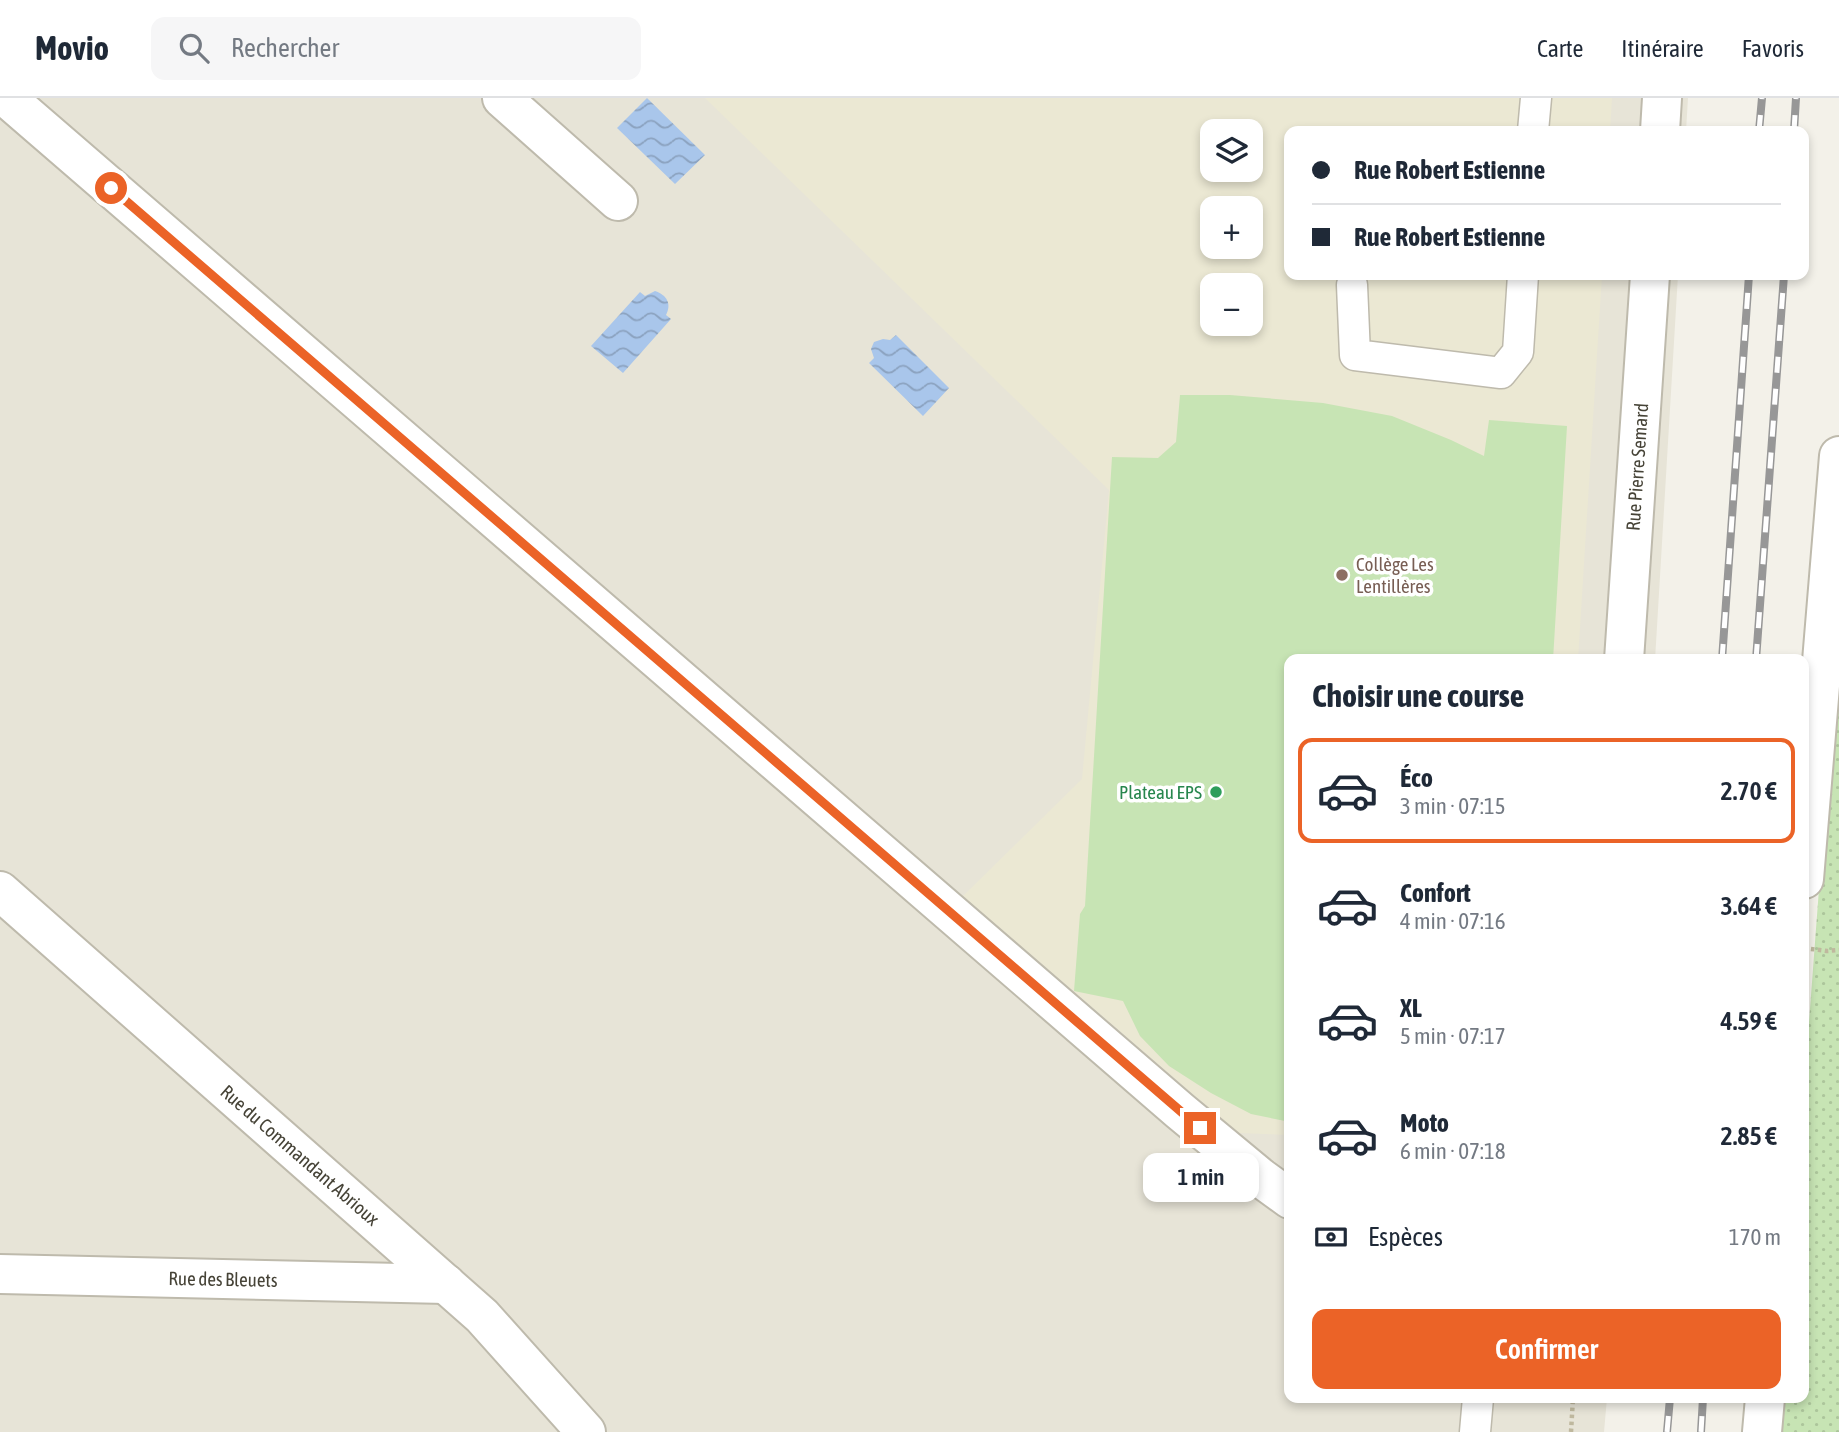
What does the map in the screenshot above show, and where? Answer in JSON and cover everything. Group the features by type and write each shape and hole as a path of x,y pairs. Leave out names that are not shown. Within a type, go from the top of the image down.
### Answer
{"street":[{"path":"7,98 1169,1102 1284,1195"},
{"path":"502,98 618,201"},
{"path":"1660,126 1662,98"},
{"name":"Rue Pierre Semard","path":"1624,654 1650,280"},
{"path":"1809,819 1839,456"},
{"name":"Rue du Commandant Abrioux","path":"0,891 482,1316 586,1432"},
{"name":"Rue des Bleuets","path":"0,1274 446,1284"},
{"path":"1762,1432 1765,1403"}],"lane":[{"path":"1534,126 1536,98"},
{"path":"1352,285 1355,355 1501,373 1518,352 1523,280"},
{"path":"1475,1432 1478,1403"}],"path":[{"path":"1809,949 1839,950"},
{"path":"1571,1432 1573,1403"}],"shaded area":[{"path":"0,98 1688,98 1686,126 1284,126 1284,280 1678,280 1655,654 1284,654 1284,1403 1607,1403 1604,1432 0,1432"},
{"name":"Collège Les Lentillères","path":"705,98 1612,98 1610,126 1284,126 1284,280 1602,280 1578,654 1284,654 1284,1135 1238,1133 963,896 1082,779 1109,490"}],"green space":[{"path":"1180,395 1230,395 1323,403 1392,416 1484,456 1489,420 1567,426 1553,654 1284,654 1284,1121 1251,1114 1169,1066 1140,1036 1123,1001 1074,991 1080,914 1085,906 1112,457 1158,458 1176,442"},
{"path":"1839,622 1839,1432 1779,1432 1781,1403 1809,1403 1809,1022"}],"water":[{"path":"647,98 705,155 675,184 617,128"},
{"path":"655,291 667,300 666,315 671,319 623,373 591,346 640,292 645,296"},
{"path":"896,335 949,388 923,416 869,363 874,358 871,349 874,342 890,340"}],"railway":[{"path":"1759,126 1762,98"},
{"path":"1794,126 1796,98"},
{"path":"1722,654 1749,280"},
{"path":"1756,654 1784,280"},
{"path":"1667,1432 1670,1403"},
{"path":"1701,1432 1703,1403"}],"place":[{"name":"Collège Les Lentillères","path":"1342,575"},
{"name":"Plateau EPS","path":"1216,792"}],"route":[{"path":"111,188 1200,1128"}]}
